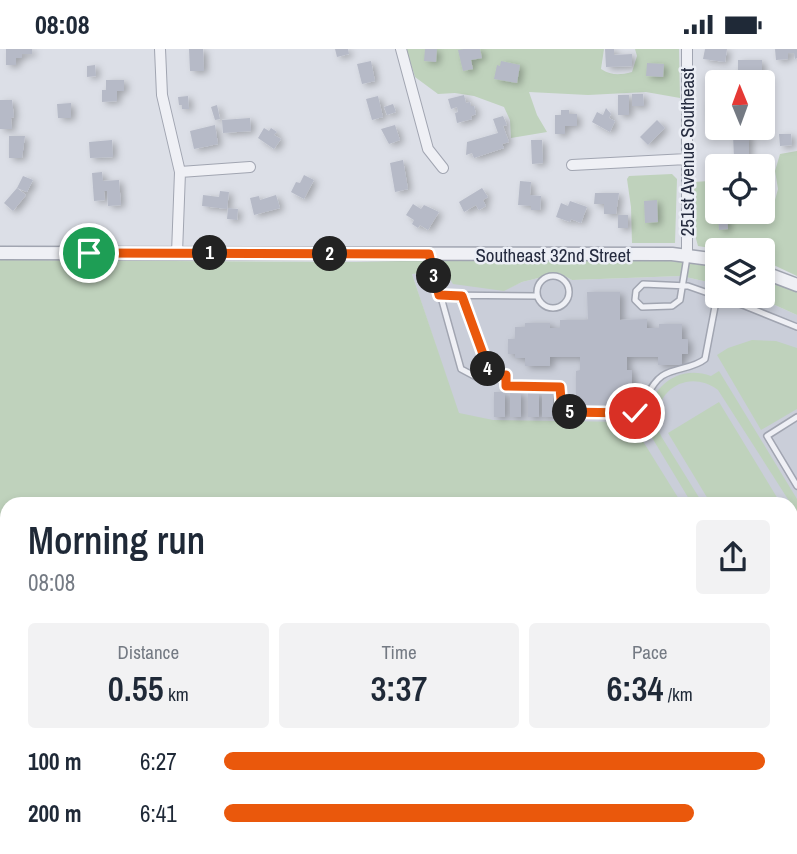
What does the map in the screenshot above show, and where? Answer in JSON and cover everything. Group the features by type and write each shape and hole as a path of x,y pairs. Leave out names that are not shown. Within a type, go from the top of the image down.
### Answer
{"street":[{"path":"160,49 162,95 180,172 177,253"},
{"path":"401,49 428,149 443,168"},
{"name":"251st Avenue Southeast","path":"687,49 687,255"},
{"path":"572,165 687,159"},
{"path":"180,172 250,167"},
{"name":"Southeast 32nd Street","path":"0,253 687,255 705,258"},
{"path":"775,277 797,285"}],"lane":[{"path":"429,254 461,369 478,378 506,375 506,386 560,387 562,412 635,413 662,376 705,359 715,308"},
{"path":"687,255 683,285 680,300 673,306 642,307 635,300 636,291 643,284 683,285 705,292"},
{"path":"549,276 559,277 569,289 567,299 559,307 548,308 537,296 540,281 549,276"},
{"path":"439,295 537,296"},
{"path":"462,296 491,376"},
{"path":"748,308 797,327"},
{"path":"797,417 767,436 797,486"}],"shaded area":[{"path":"445,271 504,290 522,282 559,273 572,280 681,276 705,281 705,308 775,308 775,305 797,315 797,497 486,497 412,274"}],"green space":[{"path":"406,49 604,49 601,69 609,73 624,74 632,72 637,56 635,49 679,49 680,98 646,92 588,95 529,92 537,115 547,132 511,138 510,120 504,107 474,96 438,94 415,77"},
{"path":"797,151 797,276 775,266 775,238 705,238 705,247 698,246 695,235 694,182 705,181 705,224 775,224 778,189 775,171 780,154"},
{"path":"672,174 677,179 675,243 632,243 627,179 629,176"},
{"path":"656,259 705,265 705,281 681,276 572,280 559,273 522,282 504,291 453,284 445,271 412,274 459,413 493,420 631,422 678,497 0,497 0,260 356,262"},
{"path":"775,284 797,292 797,315 775,305"},
{"path":"752,340 776,341 797,348 797,409 761,430 717,355 728,348"},
{"path":"719,371 796,497 787,497 718,390 705,383 692,381 671,389 663,398 658,409 657,422 661,436 699,497 688,497 651,436 650,408 654,396 672,379 683,374 711,376"},
{"path":"719,402 777,497 707,497 668,433"}],"building":[{"path":"6,49 32,49 32,54 22,54 22,58 16,58 16,65 6,65"},
{"path":"189,49 203,49 204,71 190,71"},
{"path":"335,49 348,49 349,54 337,57"},
{"path":"425,49 437,49 436,62 424,61"},
{"path":"480,49 482,58 471,60 473,69 463,71 458,50"},
{"path":"605,49 614,49 614,55 632,54 632,66 606,67"},
{"path":"705,49 727,49 725,62 703,59"},
{"path":"775,49 797,49 797,58 795,59 794,53 788,53 788,59 776,60"},
{"path":"738,60 762,60 762,70 738,70"},
{"path":"371,61 375,81 362,84 357,64"},
{"path":"501,61 520,65 517,83 494,79 497,65 500,66"},
{"path":"647,63 664,64 663,77 646,76"},
{"path":"95,65 96,76 87,77 87,66"},
{"path":"106,80 124,80 124,91 117,91 117,101 102,102 102,90 106,90"},
{"path":"632,94 643,94 644,106 632,106"},
{"path":"464,95 466,103 470,102 471,106 474,106 476,114 471,116 472,119 457,123 457,107 451,109 448,99"},
{"path":"618,95 629,95 629,115 618,115"},
{"path":"188,96 189,109 182,109 178,97"},
{"path":"378,96 383,117 372,120 366,99"},
{"path":"0,100 12,100 12,129 0,129"},
{"path":"71,103 71,118 58,118 57,104"},
{"path":"393,104 396,112 387,115 384,107"},
{"path":"217,105 220,119 215,120 211,107"},
{"path":"606,108 611,114 609,118 615,121 610,132 592,122 597,112 603,115"},
{"path":"561,110 577,114 577,126 565,126 565,134 555,134 555,115 561,115"},
{"path":"503,116 507,125 503,126 509,142 502,144 504,148 474,158 472,153 466,155 467,142 498,133 493,119"},
{"path":"250,118 251,131 223,133 222,120"},
{"path":"657,120 665,128 648,145 640,137"},
{"path":"215,125 218,144 194,149 190,131"},
{"path":"395,125 400,140 389,144 381,129"},
{"path":"264,128 269,131 271,128 277,132 274,135 281,139 274,149 258,138"},
{"path":"779,134 791,134 792,145 780,146"},
{"path":"9,136 25,136 22,158 9,158"},
{"path":"112,140 113,157 90,158 89,142"},
{"path":"531,140 542,140 543,163 532,164"},
{"path":"733,140 749,140 749,154 734,154"},
{"path":"403,160 408,189 395,192 390,163"},
{"path":"102,172 103,181 119,180 121,205 108,206 107,191 104,191 105,200 94,201 92,173"},
{"path":"304,175 314,180 304,199 291,192 296,182 300,183"},
{"path":"23,176 33,180 27,192 17,188"},
{"path":"520,181 531,182 530,195 541,196 540,210 518,205"},
{"path":"17,188 26,195 13,211 4,203"},
{"path":"482,188 488,197 483,200 486,206 479,210 476,205 464,212 459,202"},
{"path":"220,191 229,192 227,209 202,206 203,195 219,197"},
{"path":"595,193 619,193 616,214 604,214 604,204 594,204"},
{"path":"276,195 280,208 254,215 250,198 259,196 260,200"},
{"path":"657,200 658,222 645,223 644,201"},
{"path":"570,201 587,207 581,223 556,217 561,203 568,206"},
{"path":"413,204 421,209 424,205 439,212 428,230 412,224 414,220 406,215"},
{"path":"228,208 238,209 237,220 227,219"},
{"path":"618,215 628,215 628,228 618,228"},
{"path":"719,224 728,224 728,229 719,230"},
{"path":"587,292 620,292 620,320 647,319 647,328 659,328 659,324 682,324 682,339 688,339 688,354 682,354 682,365 658,365 658,357 627,357 627,370 632,370 632,408 576,408 576,371 580,370 580,357 550,357 550,366 525,366 525,358 515,358 515,354 508,354 508,339 515,339 515,327 525,327 525,323 550,323 550,328 560,328 560,320 588,320"},
{"path":"494,392 505,392 505,417 494,417"},
{"path":"510,392 521,392 521,417 510,417"},
{"path":"528,392 539,392 539,417 528,417"},
{"path":"542,392 553,392 553,417 542,417"}],"route":[{"path":"89,253 429,254 439,295 462,296 491,376 506,375 506,386 560,387 562,412 635,413"}]}
